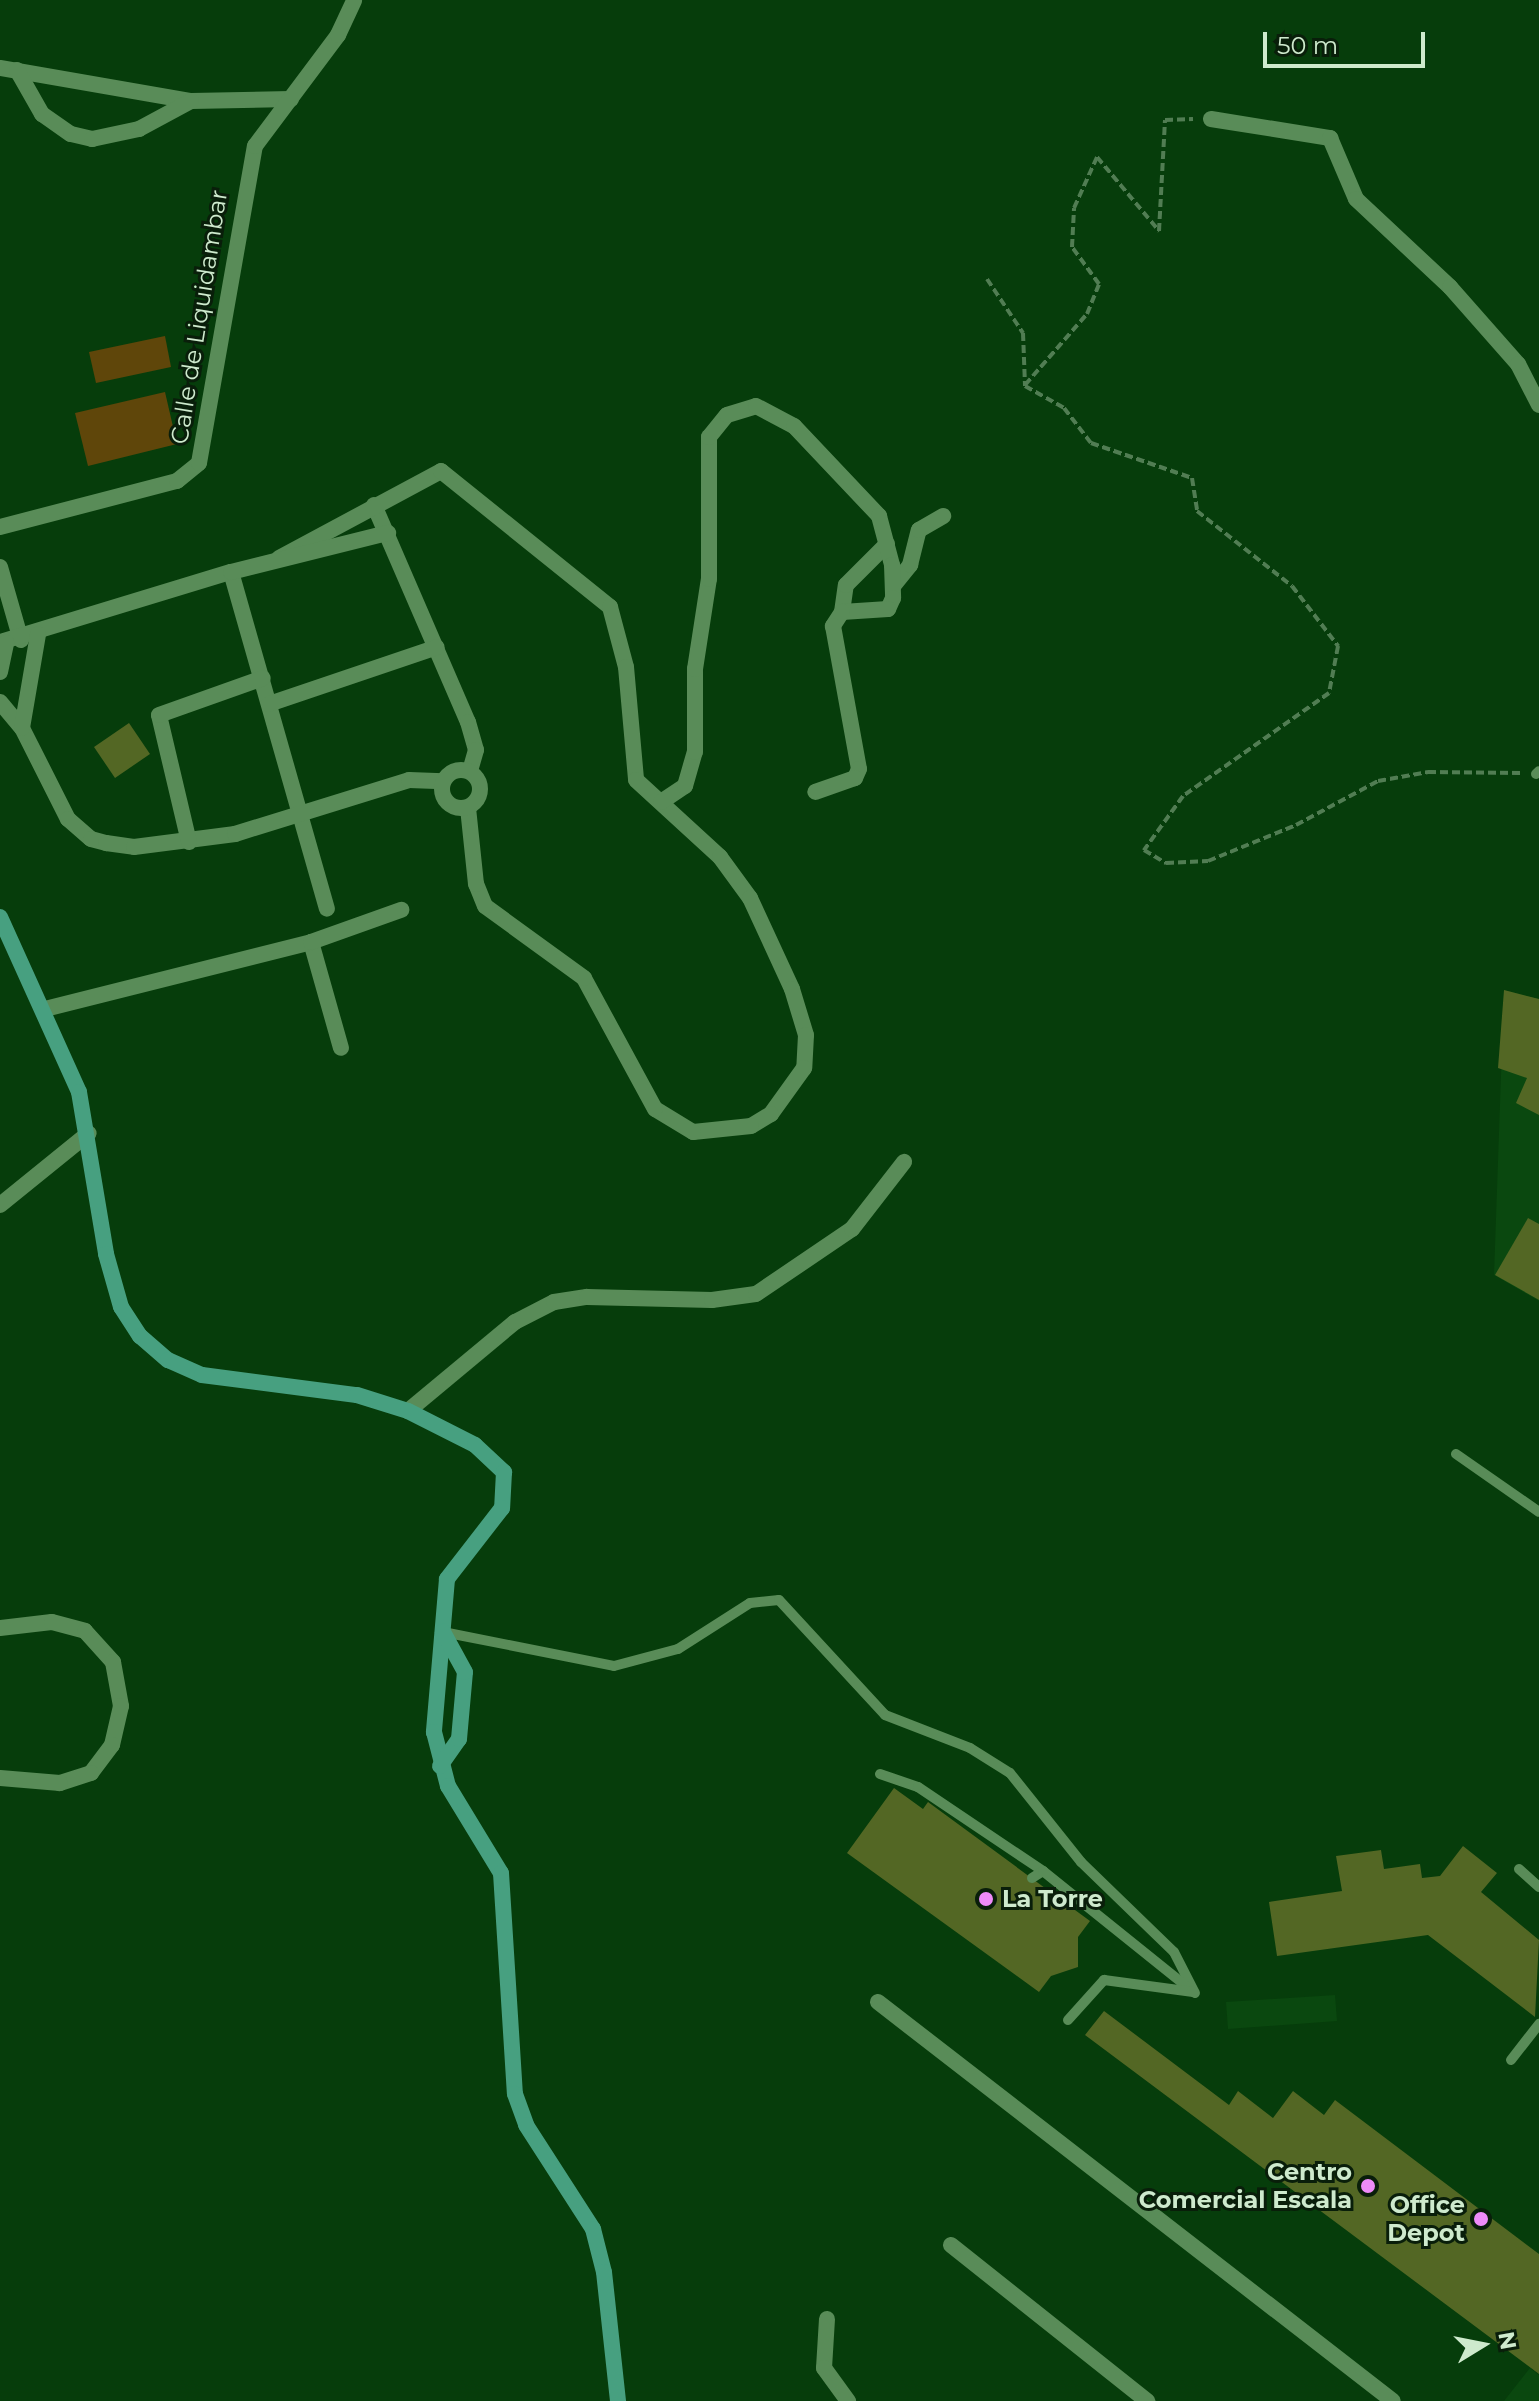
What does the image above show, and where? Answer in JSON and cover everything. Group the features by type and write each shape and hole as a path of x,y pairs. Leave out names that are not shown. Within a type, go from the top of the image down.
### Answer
{"street":[{"name":"Calle de Liquidambar","path":"0,527 177,481 199,463 248,169 255,146 338,35 354,0"},
{"path":"8,69 191,101 291,99"},
{"path":"8,69 42,114 71,134 92,139 139,129 191,101"},
{"path":"1211,119 1330,138 1356,199 1450,287 1518,364 1539,405"},
{"path":"661,802 685,786 695,752 695,669 709,579 707,458 717,423 737,410 774,412 879,516 894,585 888,609 842,612"},
{"path":"279,558 374,505 441,471 591,587 619,624 636,780 720,857 750,898 801,1016 804,1068 784,1100 751,1126 693,1132 655,1109 584,978 485,906 476,884 468,808 481,790 470,771 474,739 374,505"},
{"path":"894,585 910,565 919,530 943,516"},
{"path":"9,642 279,558 388,533"},
{"path":"815,792 855,778 859,769 832,640 842,612 846,585 887,544"},
{"path":"0,567 9,642 0,672"},
{"path":"231,572 327,909"},
{"path":"22,728 38,634"},
{"path":"269,704 437,647"},
{"path":"189,842 159,715 263,678"},
{"path":"0,702 22,728 68,819 91,839 134,847 189,842 409,780 443,781 454,771 470,771"},
{"path":"443,781 447,803 468,808"},
{"path":"45,1009 311,942 375,924 401,910"},
{"path":"0,917 45,1009 89,1133 106,1254 121,1307 140,1336 168,1360 202,1375 357,1395 408,1411 475,1445 504,1472 506,1497 486,1529 456,1561 444,1601 435,1701 440,1766 501,1873 515,2094 526,2125 593,2229 604,2272 618,2401"},
{"path":"311,942 341,1048"},
{"path":"0,1205 89,1133"},
{"path":"408,1411 515,1322 554,1302 587,1297 712,1300 756,1294 852,1229 904,1162"},
{"path":"0,1628 52,1622 85,1631 113,1662 121,1706 112,1745 91,1773 60,1783 0,1778"},
{"path":"440,1766 459,1739 465,1672 443,1632"},
{"path":"878,2002 1393,2401"},
{"path":"951,2245 1147,2401"},
{"path":"827,2319 824,2368 848,2401"}],"lane":[{"path":"1456,1454 1539,1512"},
{"path":"443,1632 614,1666 678,1649 750,1603 779,1600 885,1715 970,1748 1010,1773 1081,1862 1174,1952 1195,1993"},
{"path":"880,1774 918,1787 1043,1871 1195,1993"},
{"path":"1519,1869 1539,1887"},
{"path":"1032,1878 1043,1871"},
{"path":"1068,2020 1104,1980 1195,1993"},
{"path":"1511,2060 1539,2024"}],"path":[{"path":"1025,386 1087,314 1099,284 1072,247 1074,208 1097,157 1159,231 1165,120 1211,119"},
{"path":"987,279 1023,333 1025,386"},
{"path":"1025,386 1064,408 1091,443 1192,478 1197,511 1292,586 1338,646 1329,693 1183,796 1144,850 1166,863 1208,861 1296,825 1378,781 1442,771 1537,772"}],"shaded area":[{"path":"165,336 171,367 96,383 89,352"},
{"path":"165,392 177,444 88,466 75,413"},
{"path":"1504,990 1539,999 1539,1301 1494,1275"},
{"path":"1335,1995 1337,2021 1228,2029 1226,2002"},
{"path":"1530,2368 1539,2375 1539,2401 1504,2401"}],"building":[{"path":"129,723 150,754 115,778 94,747"},
{"path":"1504,990 1539,999 1539,1115 1516,1103 1527,1078 1498,1068"},
{"path":"1528,1218 1539,1224 1539,1300 1495,1275"},
{"name":"La Torre","path":"894,1788 923,1809 928,1802 1090,1921 1078,1937 1078,1967 1051,1976 1039,1992 847,1853"},
{"path":"1463,1846 1497,1873 1481,1892 1539,1940 1535,2017 1428,1935 1277,1956 1269,1902 1342,1891 1336,1856 1381,1850 1384,1869 1420,1864 1422,1878 1440,1876"},
{"name":"Centro Comercial Escala","path":"1104,2011 1229,2105 1238,2091 1273,2118 1293,2091 1324,2115 1335,2100 1539,2254 1539,2374 1085,2035"}],"place":[{"name":"La Torre","path":"986,1899"},
{"name":"Centro Comercial Escala","path":"1368,2186"},
{"name":"Office Depot","path":"1481,2219"}]}
